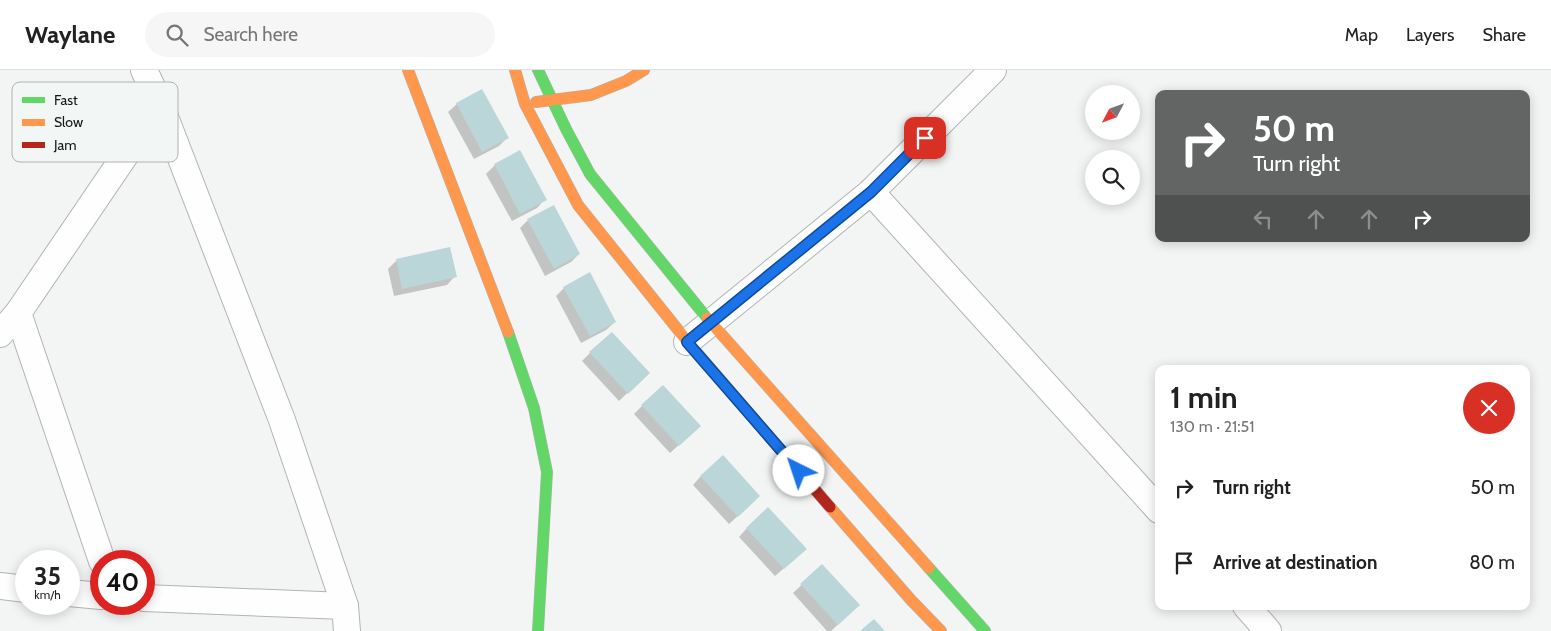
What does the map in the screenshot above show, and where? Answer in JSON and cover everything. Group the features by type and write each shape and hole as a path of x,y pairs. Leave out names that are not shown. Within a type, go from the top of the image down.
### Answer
{"street":[{"path":"144,70 150,82"},
{"path":"515,70 525,104 578,205 687,342 940,631"},
{"path":"538,70 590,174 711,322 985,631"},
{"path":"525,104 591,95 626,81 644,70"},
{"path":"687,342 871,192 992,70"},
{"path":"410,71 518,358 534,408 548,472 538,631"},
{"path":"155,599 346,618 282,420 178,151"},
{"path":"0,334 18,313 121,162"},
{"path":"871,192 1155,506"},
{"path":"18,313 98,550"},
{"path":"0,586 15,588"},
{"path":"1250,610 1268,631"}],"building":[{"path":"482,89 509,138 482,152 456,103"},
{"path":"520,150 547,200 520,214 494,164"},
{"path":"554,205 580,254 554,269 527,219"},
{"path":"450,247 457,277 402,289 396,259"},
{"path":"590,272 616,322 590,336 563,287"},
{"path":"612,332 650,373 628,394 589,352"},
{"path":"663,385 701,426 679,446 641,405"},
{"path":"723,455 760,496 738,517 700,476"},
{"path":"768,507 807,549 784,569 746,528"},
{"path":"822,564 860,605 838,625 800,584"},
{"path":"874,619 885,631 860,631"}],"traffic: fast":[{"path":"538,70 590,174 707,318"},
{"path":"508,332 534,408 547,472 538,631"},
{"path":"929,568 985,631"}],"traffic: slow":[{"path":"408,70 508,332"},
{"path":"515,70 525,104 578,205 691,346"},
{"path":"536,102 591,95 626,81 644,70"},
{"path":"707,318 929,568"},
{"path":"830,507 911,600 941,631"}],"traffic: jam":[{"path":"691,346 830,507"}],"route":[{"path":"799,471 687,342 871,192 925,138"}]}
